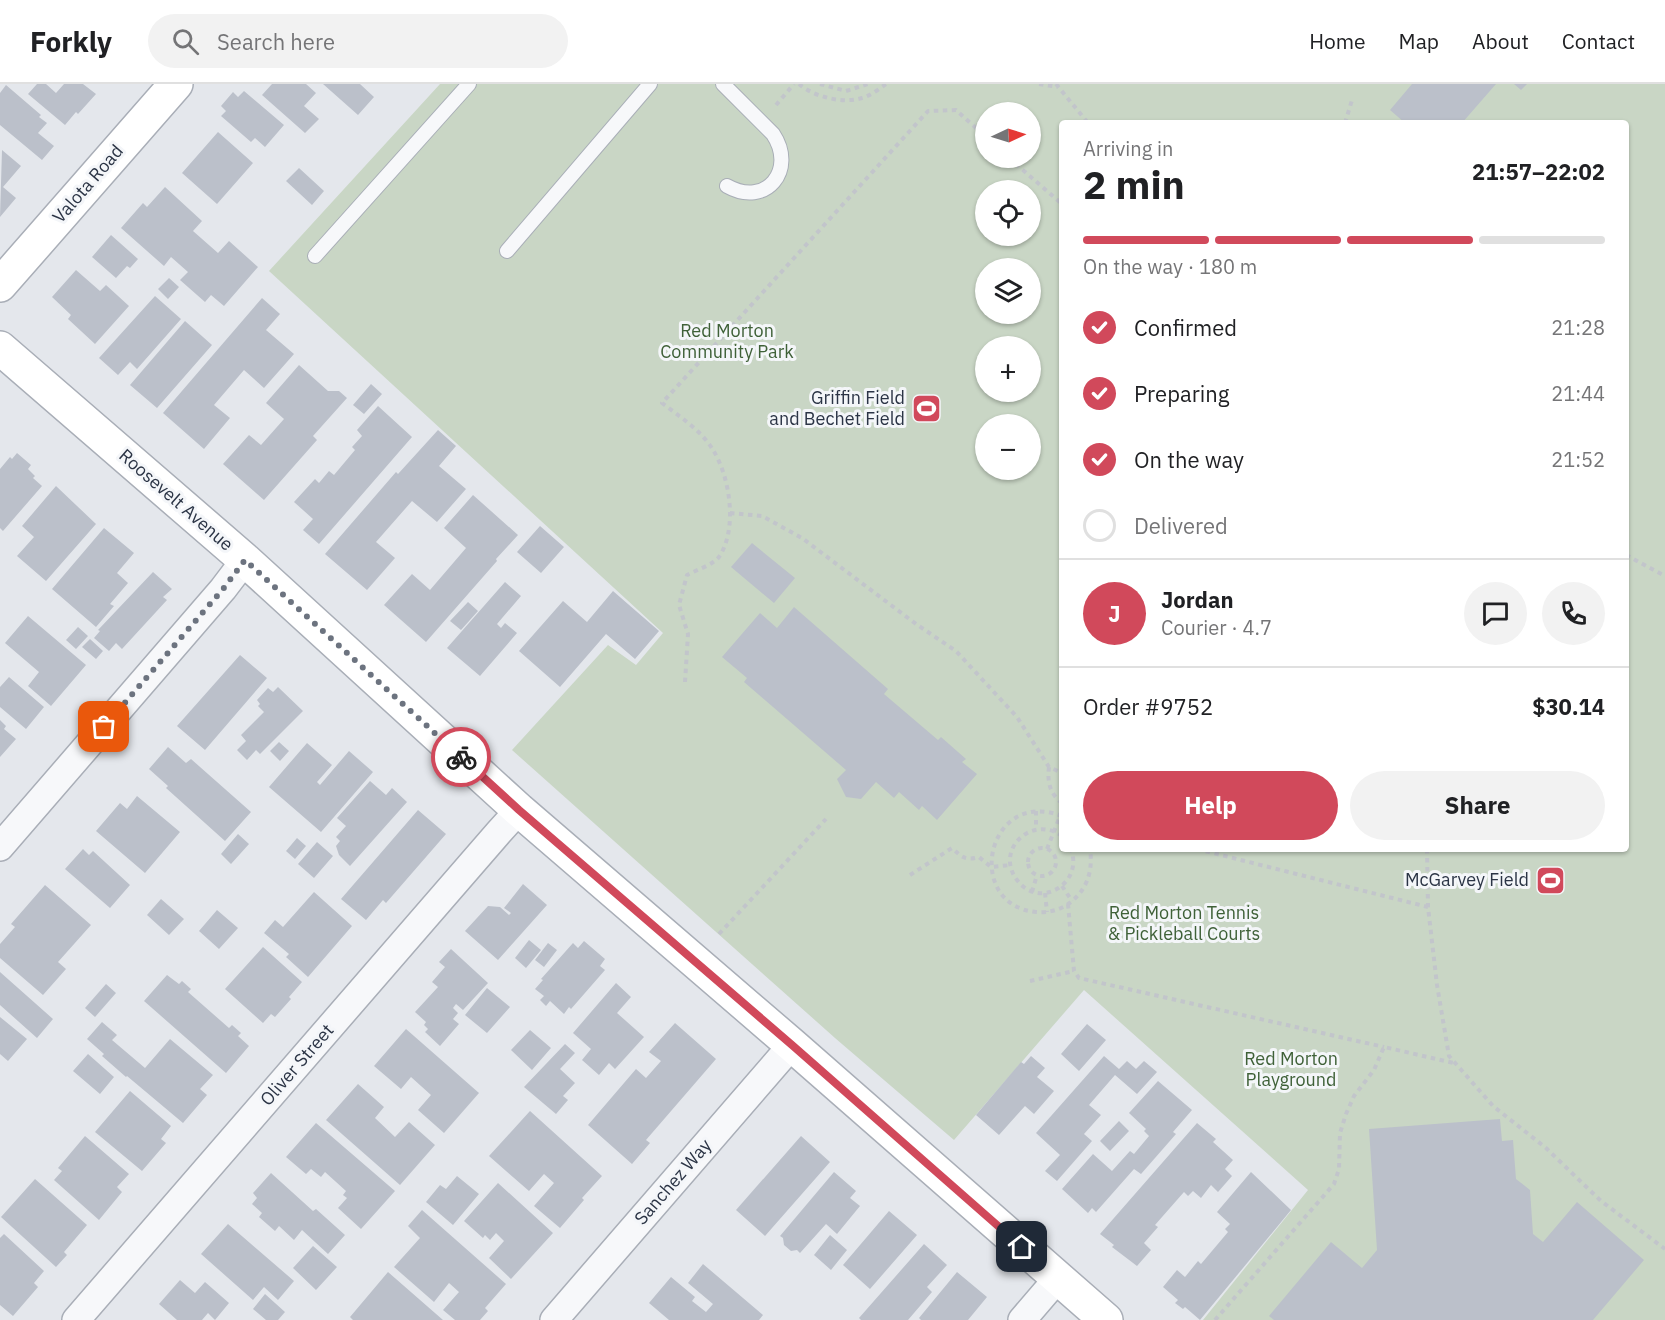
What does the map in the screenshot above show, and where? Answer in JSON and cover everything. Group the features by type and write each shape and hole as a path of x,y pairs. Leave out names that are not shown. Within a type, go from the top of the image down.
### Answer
{"street":[{"name":"Valota Road","path":"0,285 176,84"},
{"name":"Roosevelt Avenue","path":"0,348 245,560 519,810 1106,1320"},
{"path":"0,847 223,589 245,560"},
{"name":"Oliver Street","path":"76,1320 519,810"},
{"name":"Sanchez Way","path":"554,1320 792,1045"},
{"path":"1022,1320 1058,1278"}],"lane":[{"path":"315,256 470,84"},
{"path":"507,251 650,84"},
{"path":"723,84 773,134 783,154 778,176 760,191 748,193 727,186"}],"path":[{"path":"776,105 794,84"},
{"path":"799,84 828,99 861,99 886,84"},
{"path":"820,84 846,91 868,84"},
{"path":"1039,84 1057,86 1085,120"},
{"path":"1346,120 1352,100"},
{"path":"685,682 688,634 679,605 687,575 718,559 730,526 730,513 726,480 713,449 694,429 662,403 928,111 956,110 975,127"},
{"path":"1021,168 1059,201"},
{"path":"730,513 762,516 802,538 916,624 956,651 1017,717 1048,767 1048,784 1052,793 1059,800"},
{"path":"1629,557 1665,576"},
{"path":"1048,767 1059,772"},
{"path":"1059,814 1036,811 1019,816 999,833 993,846 991,867 997,886 1005,897 1016,906 1028,911 1047,912 1070,903 1081,893 1089,879 1092,862 1090,852"},
{"path":"1036,811 1036,829"},
{"path":"719,934 826,819"},
{"path":"1047,849 1059,819"},
{"path":"1059,834 1054,831 1036,829 1018,840 1013,848 1011,865 1015,879 1032,892 1053,891 1070,878 1074,857 1072,852"},
{"path":"910,875 951,848 962,858 968,860 978,857 991,867 1011,865"},
{"path":"1035,849 1047,849 1055,857 1055,866 1046,876 1037,875 1030,869 1029,856 1035,849"},
{"path":"1209,852 1428,907"},
{"path":"1427,852 1428,907 1449,1056 1493,1106 1546,1148 1601,1201 1665,1249"},
{"path":"1032,892 1037,875"},
{"path":"1062,886 1070,903 1074,971 1079,978 1454,1063"},
{"path":"1045,893 1047,912"},
{"path":"1030,981 1074,971"},
{"path":"1215,1320 1334,1184 1339,1169 1340,1134 1346,1114 1354,1096 1374,1070 1384,1047"}],"green space":[{"name":"Red Morton Community Park","path":"440,84 1665,84 1665,1320 1203,1320 1308,1190 1084,990 954,1140 835,1038 512,750 608,645 636,665 663,633 269,271"}],"building":[{"path":"37,84 46,84 56,93 64,84 83,84 96,94 65,125 28,94"},
{"path":"272,84 306,84 316,93 304,106 319,119 305,133 262,95"},
{"path":"323,84 360,84 374,97 358,115"},
{"path":"1412,84 1496,84 1465,120 1402,120 1390,110"},
{"path":"1514,84 1527,84 1521,90"},
{"path":"6,85 47,123 38,133 54,146 42,160 0,125 0,93"},
{"path":"244,91 284,125 265,147 255,138 251,142 221,116 226,111 221,106 233,92 238,97"},
{"path":"218,132 253,163 217,204 182,173"},
{"path":"2,150 21,166 3,187 16,198 0,217"},
{"path":"299,168 324,191 312,205 286,181"},
{"path":"165,187 202,221 193,231 218,253 229,241 258,267 224,306 211,295 205,302 180,280 188,272 171,257 164,266 121,228 143,203 147,207"},
{"path":"111,235 138,259 130,268 127,266 116,278 92,257"},
{"path":"76,270 100,291 106,285 129,306 95,344 68,319 71,315 52,297"},
{"path":"169,278 179,287 168,299 158,289"},
{"path":"155,296 181,319 137,369 130,362 118,375 99,358"},
{"path":"262,298 280,314 266,330 294,354 264,388 244,370 214,405 230,418 204,449 163,413"},
{"path":"185,321 212,345 157,408 130,385"},
{"path":"299,365 328,391 339,391 347,398 313,436 317,440 264,500 223,464 249,435 261,445 284,419 266,403"},
{"path":"371,384 382,394 364,414 353,405"},
{"path":"378,406 412,437 319,544 303,530 313,519 294,502 315,479 319,483 329,471 334,475 355,450 352,447 362,436 357,430"},
{"path":"438,430 456,446 439,466 466,489 437,522 412,501 376,542 395,558 367,590 325,554 396,472 398,474"},
{"path":"17,453 31,465 28,469 35,476 33,478 42,486 3,531 0,528 0,469 10,457 12,459"},
{"path":"56,486 96,524 46,581 17,556 34,537 22,526"},
{"path":"473,495 518,535 426,642 384,605 412,574 430,590 466,548 444,528"},
{"path":"540,526 564,547 541,573 517,552"},
{"path":"104,528 134,553 117,573 128,583 110,604 114,606 96,627 52,589"},
{"path":"752,543 795,578 774,603 731,567"},
{"path":"153,572 172,589 163,597 167,600 122,649 116,643 109,651 94,638 100,631 98,630"},
{"path":"505,582 521,596 497,624 501,628 505,623 517,633 480,676 447,648"},
{"path":"613,591 659,631 635,659 606,634 560,687 519,651 563,601 587,622"},
{"path":"468,602 478,611 461,630 450,621"},
{"path":"794,607 888,689 884,694 938,740 941,737 966,759 962,762 977,774 937,820 922,806 919,810 899,792 894,798 876,782 861,799 846,797 837,779 846,770 744,682 747,678 722,657 760,613 777,628"},
{"path":"28,616 86,665 51,706 28,686 39,672 5,643"},
{"path":"78,627 88,636 76,649 66,640"},
{"path":"90,639 103,651 96,659 82,647"},
{"path":"240,655 267,678 205,750 177,726"},
{"path":"9,677 44,707 26,729 0,707 0,687"},
{"path":"278,687 303,711 260,754 256,750 247,760 237,750 246,741 241,735 264,712 258,706 260,704 257,700 268,688 273,692"},
{"path":"0,720 6,726 4,729 16,739 0,757"},
{"path":"279,742 289,751 280,761 270,751"},
{"path":"307,743 332,765 317,782 320,785 349,751 373,772 321,832 269,787"},
{"path":"168,747 186,763 191,759 251,812 225,841 166,788 168,786 149,769"},
{"path":"370,781 386,795 392,788 407,802 350,866 339,855 336,846 340,841 336,837 346,826 337,818"},
{"path":"137,796 180,832 145,873 96,831 120,803 127,809"},
{"path":"418,810 446,834 386,903 383,900 366,920 341,899"},
{"path":"238,834 249,844 231,864 221,854"},
{"path":"297,838 306,846 295,859 286,851"},
{"path":"317,842 333,856 314,878 298,864"},
{"path":"83,849 89,855 93,851 130,885 110,908 65,869"},
{"path":"523,884 547,905 498,960 465,931 488,906 500,907 509,915 511,913 504,908"},
{"path":"45,885 91,925 58,962 66,969 43,995 0,958 0,944 15,927 11,924"},
{"path":"314,892 352,926 308,977 286,957 289,954 264,933 275,920 283,927"},
{"path":"161,899 184,919 169,935 147,915"},
{"path":"217,910 238,928 219,949 199,931"},
{"path":"529,940 541,950 526,968 515,958"},
{"path":"584,941 605,959 600,966 605,970 564,1014 550,1001 546,1006 540,1000 544,996 535,989 573,943 578,948"},
{"path":"548,943 557,950 544,967 535,960"},
{"path":"263,947 302,982 275,1017 271,1014 263,1023 225,989"},
{"path":"451,949 488,983 463,1010 456,1004 453,1008 458,1013 453,1019 459,1024 440,1046 425,1032 428,1029 424,1025 426,1022 415,1012 438,987 432,982 445,967 439,962"},
{"path":"0,972 53,1019 37,1038 0,1005"},
{"path":"167,975 179,984 182,981 191,989 188,992 229,1028 232,1025 241,1033 238,1036 249,1046 226,1073 144,1001"},
{"path":"616,983 631,997 617,1013 644,1037 615,1069 609,1063 599,1075 582,1060 591,1049 573,1033"},
{"path":"106,984 116,993 95,1017 85,1008"},
{"path":"487,988 510,1007 487,1033 465,1015"},
{"path":"0,1017 27,1039 8,1061 0,1054"},
{"path":"102,1022 117,1035 112,1040 145,1068 170,1039 213,1075 200,1089 207,1095 183,1123 102,1056 104,1054 87,1039"},
{"path":"675,1023 716,1059 646,1140 650,1143 632,1164 588,1125 636,1069 646,1078 661,1061 649,1052"},
{"path":"1087,1024 1106,1040 1079,1071 1061,1054"},
{"path":"406,1029 479,1093 444,1133 418,1110 431,1095 411,1077 401,1089 374,1066"},
{"path":"530,1030 551,1048 532,1070 511,1050"},
{"path":"565,1044 575,1053 560,1069 575,1083 563,1096 568,1100 556,1114 524,1087"},
{"path":"88,1054 114,1077 100,1094 73,1071"},
{"path":"1031,1056 1045,1068 1037,1077 1054,1091 1034,1114 1025,1106 999,1135 976,1115 1021,1062 1024,1064"},
{"path":"1104,1056 1119,1069 1127,1061 1136,1069 1144,1061 1157,1072 1137,1094 1115,1075 1089,1105 1101,1115 1084,1134 1092,1141 1057,1181 1045,1171 1060,1155 1036,1133"},
{"path":"1158,1081 1192,1110 1173,1132 1176,1134 1141,1174 1134,1169 1096,1212 1092,1208 1088,1213 1062,1189 1093,1154 1112,1171 1130,1151 1134,1154 1149,1136 1144,1131 1146,1129 1129,1113"},
{"path":"358,1084 384,1107 375,1118 395,1137 409,1122 435,1145 400,1185 326,1120"},
{"path":"130,1091 171,1126 161,1139 166,1143 142,1171 95,1132"},
{"path":"530,1111 602,1176 560,1228 534,1206 554,1183 544,1174 529,1191 489,1156"},
{"path":"1500,1119 1502,1141 1513,1140 1516,1179 1530,1190 1533,1234 1543,1242 1577,1202 1644,1260 1593,1320 1274,1320 1269,1316 1331,1242 1362,1268 1377,1250 1369,1129"},
{"path":"1119,1121 1129,1131 1110,1151 1100,1141"},
{"path":"316,1123 395,1191 361,1229 338,1208 347,1198 343,1195 346,1191 325,1172 321,1177 311,1169 306,1174 286,1157"},
{"path":"1197,1123 1216,1139 1213,1142 1233,1160 1225,1169 1232,1176 1218,1192 1211,1185 1201,1198 1193,1191 1188,1196 1184,1192 1155,1225 1158,1227 1144,1243 1151,1250 1137,1266 1112,1247 1114,1245 1100,1234"},
{"path":"85,1136 129,1174 117,1187 122,1192 99,1220 54,1180 62,1171 58,1168"},
{"path":"801,1136 830,1162 765,1236 736,1210"},
{"path":"834,1172 856,1191 850,1198 860,1206 837,1234 826,1224 800,1253 797,1250 791,1251 784,1245 783,1238 780,1236"},
{"path":"1251,1172 1291,1210 1200,1320 1185,1307 1183,1309 1175,1303 1178,1300 1163,1287 1177,1270 1185,1277 1198,1261 1201,1264 1228,1232 1225,1229 1230,1224 1217,1212"},
{"path":"271,1173 313,1211 316,1209 345,1235 328,1254 302,1230 294,1240 279,1226 275,1231 259,1217 262,1213 252,1204 257,1198 253,1193"},
{"path":"457,1176 479,1194 453,1225 426,1202 440,1185 446,1189"},
{"path":"35,1179 87,1225 64,1252 67,1255 56,1267 1,1217"},
{"path":"498,1183 553,1233 511,1279 489,1258 504,1241 496,1233 490,1240 485,1235 483,1238 464,1221"},
{"path":"422,1210 506,1284 485,1308 488,1311 480,1320 455,1320 443,1310 459,1292 449,1283 434,1302 394,1267 420,1238 408,1226"},
{"path":"889,1211 917,1235 870,1289 843,1265"},
{"path":"228,1224 294,1281 278,1300 264,1287 253,1300 201,1254"},
{"path":"4,1234 44,1271 34,1283 38,1287 13,1316 0,1305 0,1238"},
{"path":"830,1235 847,1250 831,1270 814,1255"},
{"path":"924,1244 947,1265 927,1287 932,1292 908,1320 861,1320 859,1318"},
{"path":"313,1246 337,1267 316,1290 293,1268"},
{"path":"703,1264 763,1315 759,1320 669,1320 649,1303 671,1277 695,1297 692,1301 706,1312 713,1304 688,1283"},
{"path":"388,1272 443,1320 353,1320 350,1317"},
{"path":"957,1272 987,1297 968,1320 921,1320 919,1318"},
{"path":"180,1280 195,1293 205,1282 229,1303 215,1320 208,1313 202,1320 177,1320 159,1304"},
{"path":"265,1294 285,1312 278,1320 266,1320 253,1309"}],"way so far":[{"path":"104,727 223,589 245,560 461,757"}],"place":[{"name":"Griffin Field and Bechet Field","path":"926,408"},
{"name":"McGarvey Field","path":"1550,880"}],"route":[{"path":"461,757 1022,1247"}],"park label":[{"name":"Red Morton Tennis & Pickleball Courts","path":"1184,923"},
{"name":"Red Morton Playground","path":"1291,1069"}]}
